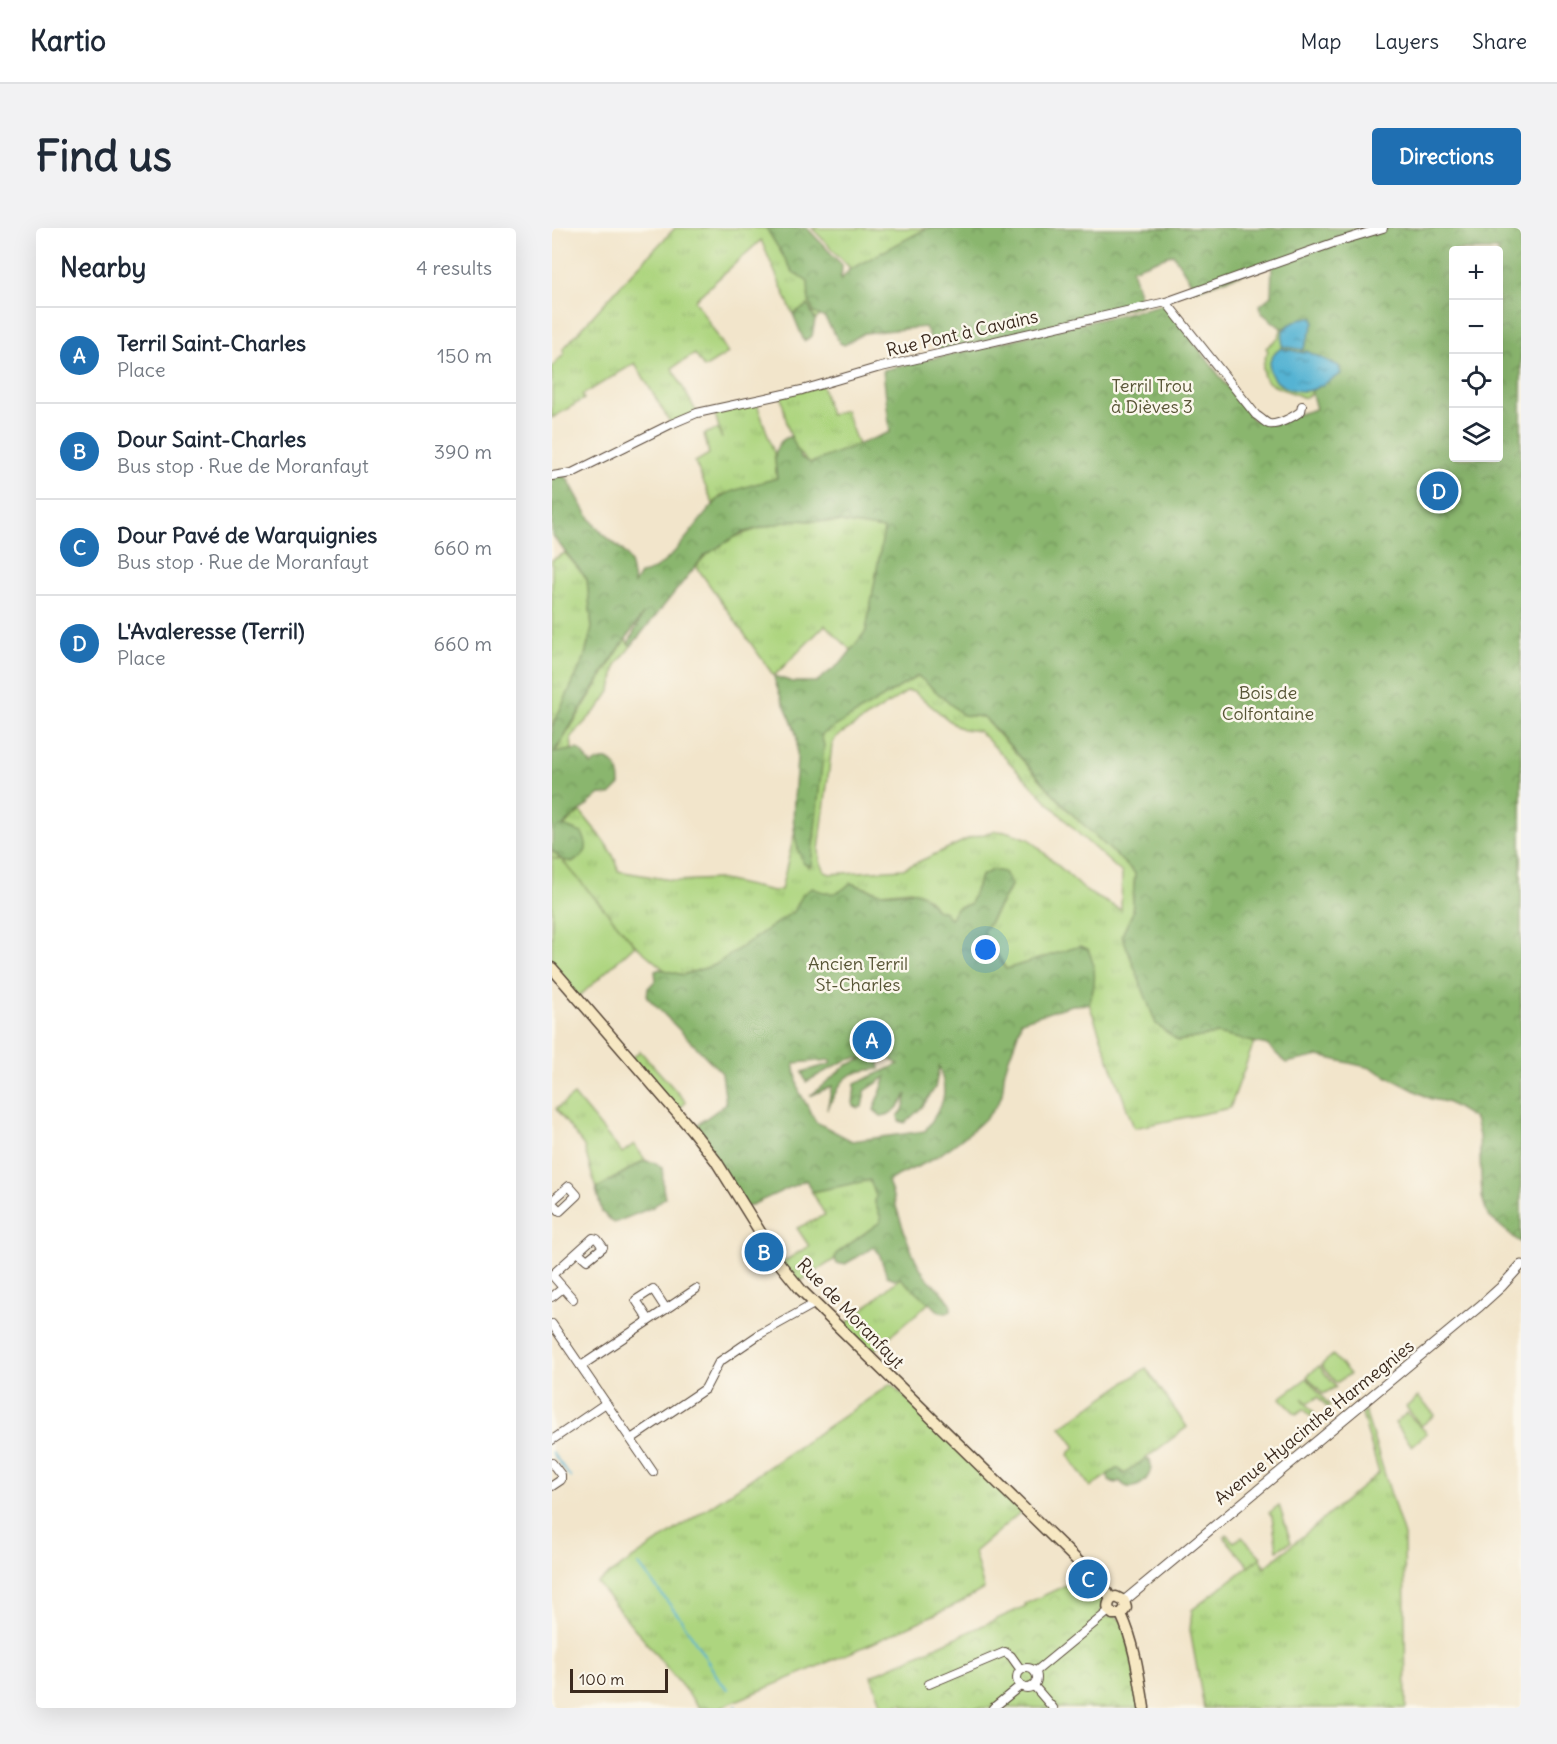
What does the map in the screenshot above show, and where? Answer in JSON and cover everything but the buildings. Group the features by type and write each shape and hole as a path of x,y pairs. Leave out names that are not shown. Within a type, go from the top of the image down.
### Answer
{"main road":[{"name":"Rue de Moranfayt","path":"552,968 716,1161 780,1264 814,1304 1093,1576 1106,1589 1111,1599"},
{"path":"1119,1598 1124,1601 1125,1608 1121,1614 1113,1614 1109,1611 1108,1605 1111,1599 1119,1598"},
{"path":"1121,1614 1135,1655 1144,1708"}],"street":[{"name":"Rue Pont à Cavains","path":"552,476 572,473 697,413 802,390 883,366 1166,302 1333,243 1383,228"},
{"path":"1166,302 1256,415 1274,424 1298,414 1302,406"},
{"path":"573,1299 552,1275 578,1252"},
{"name":"Avenue Hyacinthe Harmegnies","path":"1124,1601 1480,1306 1521,1265"},
{"path":"552,1297 563,1288"},
{"path":"649,1320 636,1300 653,1289 666,1309"},
{"path":"581,1366 696,1289"},
{"path":"631,1439 705,1389 719,1362 760,1334 814,1304"},
{"path":"552,1324 653,1472"},
{"path":"552,1440 606,1403"},
{"path":"552,1463 561,1475 561,1480 552,1486"},
{"path":"1035,1672 1109,1611"},
{"path":"929,1683 1005,1652 1011,1656 1021,1670"},
{"path":"1020,1686 1017,1678 1021,1670 1027,1668 1035,1672"},
{"path":"1020,1686 1025,1688 1034,1686 1037,1681 1035,1672"},
{"path":"993,1708 1020,1686"},
{"path":"1034,1686 1051,1707"}],"green space":[{"path":"675,228 773,228 817,284 822,314 815,320 808,305 793,314 761,240 695,300 728,353 704,368 695,354 672,368 697,413 671,424 635,363 582,395 584,399 552,418 552,367 564,354 563,349"},
{"path":"766,228 807,228 842,265 841,280 849,270 927,228 1374,228 1196,290 1173,254 1132,269 1142,305 943,352 934,345 925,327 864,333 844,345 840,343 825,318 814,313 809,301 808,282 793,272"},
{"path":"812,228 939,228 848,283 849,267"},
{"name":"Bois de Colfontaine","path":"1390,228 1521,228 1521,1243 1488,1216 1482,1197 1479,1136 1475,1119 1447,1102 1431,1099 1371,1068 1319,1056 1286,1063 1267,1045 1217,1034 1178,1041 1156,1024 1122,935 1132,914 1135,873 1070,812 984,717 963,715 918,676 821,735 824,745 811,866 804,864 798,849 794,819 796,734 774,676 793,682 816,682 842,662 866,631 884,529 841,522 793,520 741,533 704,556 632,645 628,644 643,614 606,668 554,753 577,749 583,753 591,765 598,761 609,761 616,767 620,785 610,795 600,794 563,826 582,833 586,850 581,856 573,862 562,860 552,850 552,727 584,659 592,628 587,579 552,535 552,476 562,474 567,478 594,524 621,548 629,560 634,584 640,574 651,571 662,564 724,495 777,478 775,453 784,439 791,436 801,458 811,463 890,432 883,370 1165,304 1253,420 1261,420 1266,424 1316,409 1311,391 1339,375 1337,367 1301,352 1313,324 1281,328 1262,313 1260,305 1271,296 1272,265 1361,235"},
{"path":"808,305 815,320 812,336 804,341 793,314"},
{"path":"1289,325 1306,351 1304,353 1281,348 1271,360 1305,390 1312,389 1313,393 1304,398 1271,384 1265,379 1263,373 1263,363 1268,351 1266,348 1279,337 1282,326"},
{"path":"822,385 830,415 845,410 858,445 811,463 804,458 793,443 781,395"},
{"path":"756,401 774,453 777,478 722,495 713,504 695,462 709,454 704,434 718,429 722,439 714,410"},
{"path":"793,520 841,522 885,529 866,631 851,650 825,625 774,676 696,566 706,555 728,540 753,530"},
{"path":"565,553 587,579 592,628 584,659 552,727 552,560"},
{"path":"626,638 628,644 632,645 616,665 611,690 600,706 571,737 572,750 554,754"},
{"path":"918,675 963,715 983,717 1070,812 1135,873 1132,914 1122,935 1178,1041 1217,1034 1254,1042 1230,1108 1134,1128 1089,1004 1093,990 1022,966 1006,970 982,930 989,923 1011,886 981,876 970,904 957,908 950,920 936,910 929,899 911,890 881,893 851,883 843,891 798,904 794,911 715,965 683,975 666,971 635,945 562,860 563,827 580,811 609,849 618,871 677,881 718,879 773,891 781,890 795,831 801,856 809,868 821,747 818,734","holes":["908,691 914,692 956,726 979,731 1080,835 1122,873 1121,910 1087,892 1029,839 1008,832 995,831 970,838 903,869 830,874 825,872 820,861 819,850 832,745 836,737"]},
{"path":"552,850 562,860 552,858"},
{"path":"552,858 562,860 635,945 577,997 552,968"},
{"name":"Ancien Terril St-Charles","path":"992,870 1004,872 1011,885 983,931 1006,969 1080,946 1088,949 1091,956 1094,983 1089,1004 1072,1005 1021,1021 1005,1070 1001,1097 989,1115 970,1133 938,1156 888,1181 918,1264 927,1278 948,1300 951,1311 946,1313 940,1312 900,1278 887,1276 879,1253 874,1247 845,1264 837,1264 836,1254 880,1222 881,1218 875,1203 876,1196 870,1180 812,1192 806,1180 745,1208 691,1129 726,1104 722,1073 647,997 648,988 656,980 655,971 660,969 683,975 715,965 794,911 803,894 812,888 837,893 850,883 882,893 912,891 924,896 936,910 945,912 950,919 956,908 970,904 981,876","holes":["863,1059 847,1065 810,1096 832,1086 827,1110 846,1079 859,1072 880,1069 879,1062 889,1059 899,1064 855,1084 853,1105 858,1108 862,1107 865,1091 886,1077 874,1110 881,1116 890,1114 907,1094 903,1110 898,1116 899,1121 905,1123 922,1107 935,1088 939,1067 944,1094 940,1108 925,1131 852,1141 816,1122 799,1091 794,1063 831,1060 830,1064 802,1072 806,1082 844,1061"]},
{"path":"640,1051 686,1102 676,1112 630,1060"},
{"path":"574,1095 622,1153 634,1144 646,1161 596,1189 584,1146 556,1109"},
{"path":"646,1161 656,1163 662,1168 665,1197 653,1207 614,1223 602,1212 596,1189"},
{"path":"870,1180 876,1196 875,1203 881,1218 880,1222 836,1254 835,1259 796,1284 780,1264 809,1246 797,1228 825,1215 812,1192"},
{"path":"900,1278 929,1303 867,1356 840,1329"},
{"path":"1333,1355 1350,1374 1336,1383 1321,1365"},
{"path":"1319,1366 1336,1387 1323,1394 1307,1376"},
{"path":"1146,1368 1187,1427 1124,1475 1118,1468 1090,1487 1068,1455 1075,1446 1061,1427"},
{"path":"1307,1378 1330,1406 1328,1408 1318,1397 1308,1403 1302,1398 1314,1413 1310,1416 1304,1409 1296,1414 1280,1398"},
{"path":"891,1384 1024,1509 974,1552 984,1589 873,1643 719,1708 700,1708 597,1583"},
{"path":"1418,1397 1435,1415 1421,1426 1406,1407"},
{"path":"1365,1411 1404,1536 1406,1708 1204,1708 1190,1630 1192,1610 1261,1557 1264,1568 1379,1473 1362,1414"},
{"path":"1407,1413 1427,1433 1412,1446 1395,1423"},
{"path":"1145,1459 1150,1460 1151,1467 1149,1474 1141,1484 1130,1487 1120,1481 1116,1483 1109,1481 1108,1474 1118,1468 1124,1474"},
{"path":"1279,1505 1291,1542 1277,1550 1272,1516 1269,1513"},
{"path":"1227,1535 1234,1542 1242,1537 1261,1557 1249,1566 1224,1537"},
{"path":"1090,1574 1105,1589 1106,1606 1101,1612 1105,1618 1114,1616 1123,1621 1144,1708 905,1708 903,1704 883,1708 871,1676 1026,1606 1025,1604"}],"water":[{"path":"1302,318 1313,318 1314,323 1303,350 1282,346 1283,330"},
{"path":"1281,348 1304,353 1306,351 1339,366 1341,374 1311,390 1291,389 1275,380 1270,373 1269,365"}],"waterway":[{"path":"552,1452 571,1478"},
{"path":"639,1565 681,1619 720,1681 728,1689"}],"place":[{"name":"L'Avaleresse (Terril)","path":"1439,491"},
{"name":"Terril Saint-Charles","path":"872,1040"},
{"name":"Dour Saint-Charles","path":"764,1252"},
{"name":"Dour Pavé de Warquignies","path":"1088,1579"}],"park label":[{"name":"Terril Trou à Dièves 3","path":"1152,395"}]}
